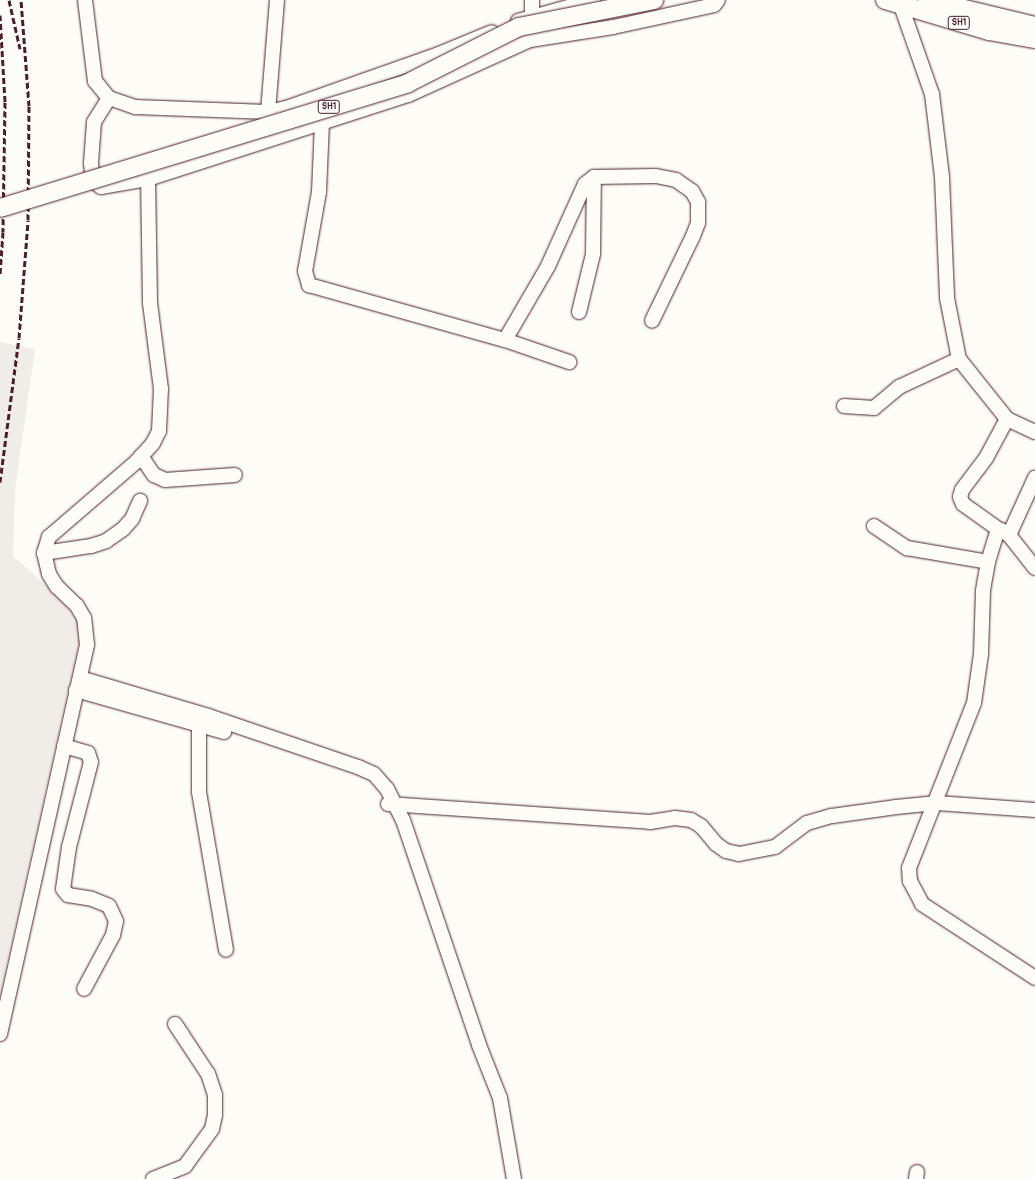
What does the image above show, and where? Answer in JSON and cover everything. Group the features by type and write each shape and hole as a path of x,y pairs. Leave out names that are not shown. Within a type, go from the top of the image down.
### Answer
{"main road":[{"name":"SH1","path":"0,208 408,83 519,27 654,0"},
{"name":"SH1","path":"884,0 900,3 989,31 1034,27"},
{"name":"SH1","path":"927,0 1034,27"}],"street":[{"path":"85,0 95,81 109,98 135,107 268,112 321,98 440,54 532,16 593,0"},
{"path":"268,112 277,0"},
{"path":"532,0 532,16"},
{"path":"109,98 94,122 91,163 93,181 100,187 148,179 408,95 530,40 613,27 714,5 718,0"},
{"path":"900,3 932,94 942,176 948,298 959,359 1006,419 1035,432"},
{"path":"322,123 320,192 305,271 309,285 505,340 569,362"},
{"path":"505,340 548,266 585,184 594,176 656,176 676,180 692,191 698,202 698,222 693,236 652,322"},
{"path":"579,312 593,254 594,176"},
{"path":"0,1034 86,645 84,618 77,606 57,587 49,574 44,553 50,537 142,456 153,443 159,431 161,416 161,389 150,303 148,179"},
{"path":"844,406 874,408 899,387 959,359"},
{"path":"1006,419 986,458 962,490 960,497 963,504 1003,532 1035,568"},
{"path":"142,456 154,475 164,480 235,475"},
{"path":"1035,478 1003,532 988,562 983,592 981,654 974,703 937,803 909,868 910,881 922,904 1035,978"},
{"path":"44,553 91,546 106,540 128,524 140,502"},
{"path":"874,526 907,548 988,562"},
{"path":"78,684 343,769 377,790 391,804 486,1086 495,1119 504,1179"},
{"path":"78,684 208,716 358,767 374,774 391,804 500,1098 514,1179"},
{"path":"199,724 200,792 226,950"},
{"path":"64,746 88,753 91,762 69,847 63,889 68,895 92,899 109,906 116,921 113,935 84,989"},
{"path":"391,804 650,822 675,818 691,820 702,826 716,844 726,851 739,854 775,847 807,823 832,816 937,803 1035,810"},
{"path":"153,1179 185,1166 212,1129 215,1115 215,1095 208,1074 175,1024"}],"shaded area":[{"path":"0,342 35,349 15,489 13,556 76,612 81,634 0,994"}],"railway":[{"path":"9,0 20,49"},
{"path":"0,482 19,338 28,220 29,106 21,0"},
{"path":"0,15 5,102 3,232 0,275"}]}
